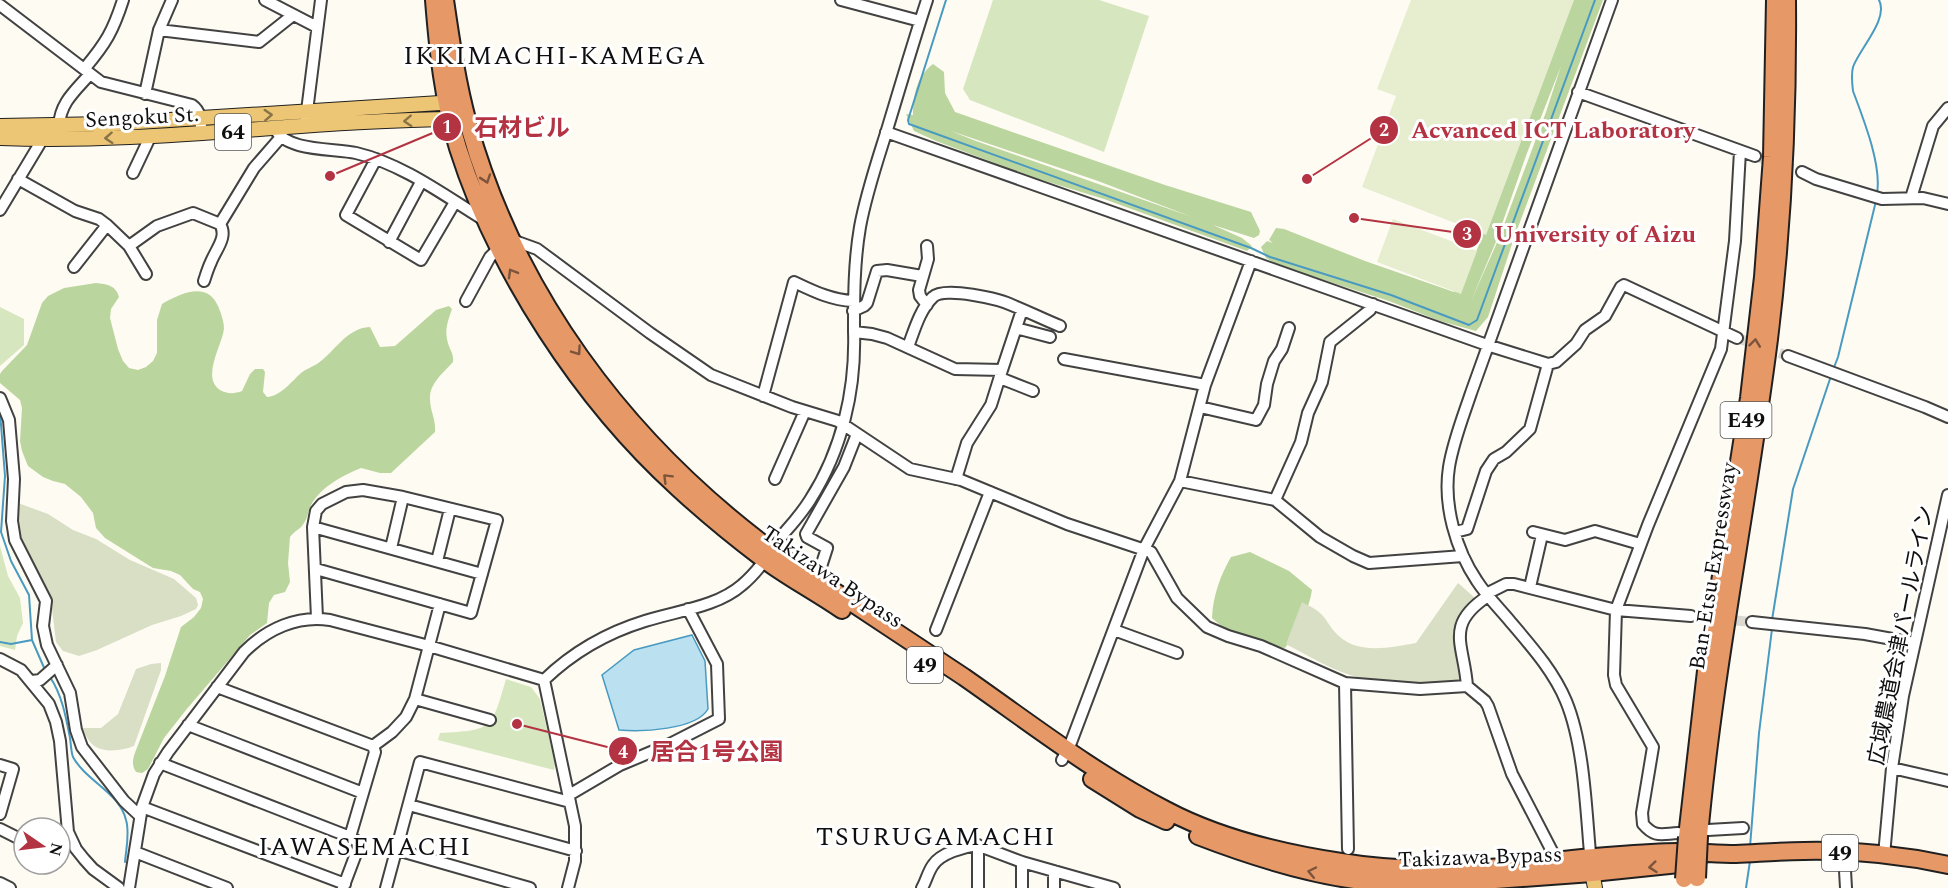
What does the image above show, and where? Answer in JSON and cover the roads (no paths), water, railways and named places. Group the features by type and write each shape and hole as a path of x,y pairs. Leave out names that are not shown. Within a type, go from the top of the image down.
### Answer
{"highway":[{"name":"Takizawa Bypass","path":"434,0 439,59 490,192 505,244 555,342 601,406 677,488 768,555 1140,809 1198,836 1264,860 1363,884 1440,884 1678,864 1731,854 1809,851 1884,855 1948,865"},
{"name":"Takizawa Bypass","path":"445,0 457,110 471,186 486,221 505,244"},
{"name":"Ban-Etsu Expressway","path":"1691,883 1706,671 1745,421 1763,277 1772,157 1775,0"},
{"name":"Ban-Etsu Expressway","path":"1693,834 1769,338 1784,156 1787,0"},
{"name":"Takizawa Bypass","path":"768,555 817,579 988,694 1065,756 1176,814 1255,844 1342,862 1390,868 1507,867 1592,871"}],"main road":[{"name":"Sengoku St.","path":"0,126 59,126 201,119 306,119 457,110"},
{"name":"Sengoku St.","path":"0,138 64,140 151,135 278,133 306,119"}],"street":[{"path":"59,126 62,107 113,30 123,0"},
{"path":"145,94 159,30 172,0"},
{"path":"265,0 317,27"},
{"path":"306,119 321,0"},
{"path":"841,0 861,3 920,21"},
{"path":"544,680 560,664 600,638 645,621 724,597 743,584 768,555 815,492 833,455 844,424 851,388 853,306 861,226 886,132 927,0"},
{"path":"1592,871 1578,740 1566,701 1547,667 1487,595 1463,556 1455,532 1449,501 1449,467 1487,345 1612,0"},
{"path":"0,5 101,82 192,105 198,109 201,134"},
{"path":"159,30 259,42 293,15"},
{"path":"1578,92 1755,156"},
{"path":"1911,198 1933,126 1948,108"},
{"path":"886,132 1487,345 1548,364 1556,363 1576,344 1584,330 1605,316 1624,285 1737,338"},
{"path":"220,224 278,133 323,150 352,152 376,159 422,182 486,221"},
{"path":"133,173 151,135"},
{"path":"0,210 42,140"},
{"path":"1740,151 1735,241 1721,349 1640,544 1616,610 1614,675 1616,685 1653,747 1642,813 1643,824 1657,835 1693,834 1743,828"},
{"path":"376,159 345,215 421,260 455,202"},
{"path":"1802,172 1816,179 1882,199 1923,198 1948,204"},
{"path":"18,179 75,211 99,219 129,246 146,274"},
{"path":"389,242 422,182"},
{"path":"129,246 157,226 193,213 220,224 224,230 222,241 210,263 204,281"},
{"path":"74,267 107,225"},
{"path":"466,301 490,257 505,244 537,249 711,375 805,411 838,420 910,469 956,479 1067,524 1144,549 1155,555 1166,582 1177,598 1207,627 1262,646 1345,682 1420,689 1467,686 1488,706 1512,774 1554,855"},
{"path":"927,246 928,259 922,276 920,296 927,305"},
{"path":"1065,756 1144,549 1180,481 1205,385 1251,261"},
{"path":"763,396 794,282 818,294 853,306 864,306 877,271 887,270 922,276"},
{"path":"908,347 920,316 927,305 934,296 948,292 999,301 1060,326"},
{"path":"1275,500 1301,442 1308,413 1322,382 1330,342 1370,310 1373,304"},
{"path":"956,479 968,443 992,405 1022,310"},
{"path":"1016,328 1050,337"},
{"path":"1200,407 1256,420 1264,405 1274,361 1282,349 1290,328"},
{"path":"854,332 872,334 908,347 955,369 1001,374 1034,391"},
{"path":"1788,356 1948,417"},
{"path":"1064,359 1205,385"},
{"path":"1455,532 1467,529 1486,471 1494,459 1506,452 1530,429 1548,364"},
{"path":"0,398 9,420 14,479 12,520 15,540 46,601 44,637 70,693 76,730 82,747 124,801 141,812 344,886 360,843 350,837 160,763"},
{"path":"775,479 805,411"},
{"path":"817,579 827,548 807,537 806,534 844,467 856,434"},
{"path":"1180,481 1275,500 1320,537 1369,563 1463,556"},
{"path":"316,569 471,613 497,520 403,496 363,490 346,492 321,504 316,511 313,527 317,618"},
{"path":"936,630 990,492"},
{"name":"広域農道会津パールライン","path":"1884,855 1892,768 1903,696 1948,495"},
{"path":"391,548 403,496"},
{"path":"437,561 450,509"},
{"path":"313,527 482,574"},
{"path":"1530,587 1538,534 1565,540 1594,531 1640,544"},
{"path":"1467,686 1459,640 1460,631 1471,610 1487,595 1506,584 1530,587 1616,610 1691,616"},
{"path":"373,746 392,732 406,717 415,699 440,604"},
{"path":"386,888 420,762 570,799 620,765 719,719 717,663 688,609"},
{"path":"129,888 141,812 160,763 244,652 258,638 280,626 317,618 429,646 544,680"},
{"path":"1752,622 1865,634 1914,643"},
{"path":"1114,630 1177,653"},
{"path":"0,659 36,681 49,704 56,722 62,760 68,832 76,849 93,869 119,888"},
{"path":"36,681 57,665"},
{"path":"544,680 575,826 575,861 568,888"},
{"path":"1345,682 1348,849"},
{"path":"217,687 373,746"},
{"path":"415,699 490,720"},
{"path":"188,725 363,794"},
{"path":"350,837 375,752 373,746"},
{"path":"0,765 13,769 0,811"},
{"path":"1892,768 1948,781"},
{"path":"409,806 576,851"},
{"path":"978,845 978,888"},
{"path":"922,888 938,859 969,846 978,845 1098,886 1114,888"},
{"path":"397,850 530,888"},
{"path":"135,852 227,888"},
{"path":"1844,853 1846,888"},
{"path":"1022,888 1023,862"},
{"path":"1054,871 1054,888"},
{"path":"0,883 10,888"}],"water":[{"path":"692,635 705,661 708,709 702,716 680,725 654,730 619,730 602,675 634,650"}],"waterway":[{"path":"946,0 908,120 909,124 1251,248 1270,257 1391,295 1469,325 1477,320 1595,0"},
{"path":"1877,193 1877,169 1853,91 1852,76 1853,67 1877,25 1881,8 1879,0"},
{"path":"1833,370 1876,201"},
{"path":"1772,620 1793,489 1831,376"},
{"path":"0,412 5,476 1,532 11,561 29,595 32,640 45,670"},
{"path":"1750,847 1759,733 1772,629"},
{"path":"0,642 11,644 32,640"},
{"path":"50,677 63,706 73,757 123,811 128,830 125,862"},
{"path":"1746,888 1750,861"}],"tunnel":[{"path":"1755,156 1802,172"},
{"path":"1737,338 1788,356"},
{"path":"1691,616 1752,622"}],"place":[{"name":"石材ビル","path":"330,176"},
{"name":"Acvanced ICT Laboratory","path":"1307,179"},
{"name":"University of Aizu","path":"1354,218"},
{"name":"居合1号公園","path":"517,724"}],"district":[{"name":"IKKIMACHI-KAMEGA","path":"555,55"},
{"name":"TSURUGAMACHI","path":"936,836"},
{"name":"IAWASEMACHI","path":"365,846"}]}
